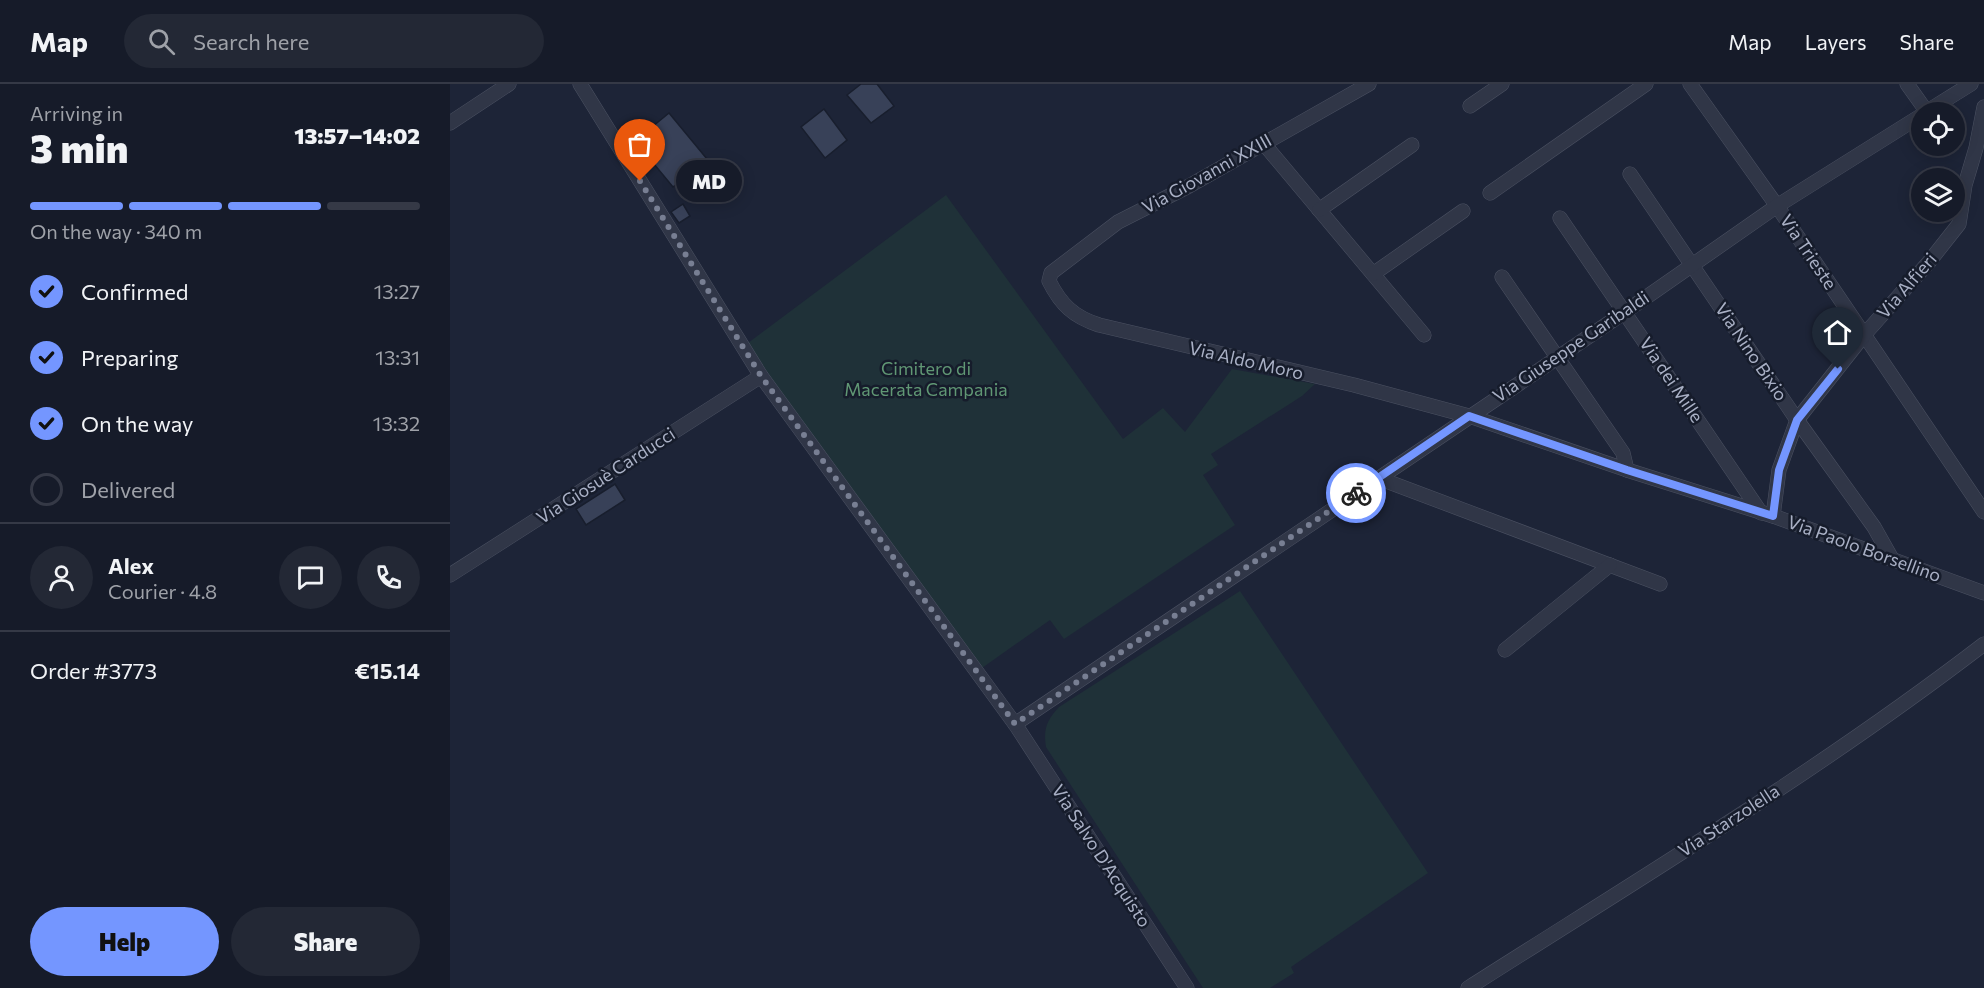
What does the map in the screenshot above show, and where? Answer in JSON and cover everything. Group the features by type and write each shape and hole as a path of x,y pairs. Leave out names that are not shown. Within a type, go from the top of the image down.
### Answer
{"street":[{"path":"450,123 509,84"},
{"name":"Via Salvo D'Acquisto","path":"580,84 761,376 1015,724 1187,988"},
{"name":"Via Giovanni XXIII","path":"1051,273 1118,222 1189,186 1369,84"},
{"path":"1470,106 1502,84"},
{"path":"1490,193 1646,84"},
{"name":"Via Trieste","path":"1690,84 1777,206 1984,512"},
{"path":"1907,84 1918,102"},
{"name":"Via Giuseppe Garibaldi","path":"1942,102 1971,84"},
{"name":"Via Alfieri","path":"1767,515 1779,470 1797,420 1864,335 1929,262 1959,224 1965,185 1976,148 1984,107"},
{"name":"Via Giuseppe Garibaldi","path":"1015,724 1625,312 1777,206 1911,122"},
{"path":"1264,144 1424,335"},
{"path":"1319,210 1412,145"},
{"name":"Via Nino Bixio","path":"1630,174 1797,420 1874,527 1892,559"},
{"path":"1373,274 1463,212"},
{"name":"Via dei Mille","path":"1560,218 1767,515"},
{"name":"Via Aldo Moro","path":"1051,273 1049,281 1056,295 1070,312 1084,320 1221,355 1354,385 1469,416"},
{"path":"1502,277 1623,453 1627,470"},
{"name":"Via Giosuè Carducci","path":"450,575 761,376"},
{"name":"Via Paolo Borsellino","path":"1469,416 1767,515 1984,593"},
{"path":"1378,478 1660,584"},
{"path":"1505,650 1610,565"},
{"name":"Via Starzolella","path":"1468,988 1776,791 1893,712 1984,644"}],"green space":[{"name":"Cimitero di Macerata Campania","path":"946,195 1123,439 1163,408 1185,432 1232,369 1315,384 1302,396 1211,454 1218,465 1203,475 1235,525 1064,639 1050,620 982,668 794,413 748,343"},
{"path":"1240,591 1428,873 1291,967 1294,973 1270,988 1203,988 1046,747 1045,735 1051,716 1059,707"}],"building":[{"path":"861,84 877,84 894,106 871,123 847,95"},
{"path":"824,109 847,140 825,158 801,127"},
{"path":"669,113 707,159 673,187 635,141"},
{"path":"683,204 690,216 679,223 671,212"},
{"path":"615,484 625,500 586,525 576,509"}],"way so far":[{"path":"640,181 761,376 1015,724 1356,493"}],"place":[{"name":"MD","path":"640,181"}],"route":[{"path":"1356,493 1469,416 1627,470 1773,516 1779,470 1797,420 1838,369"}]}
